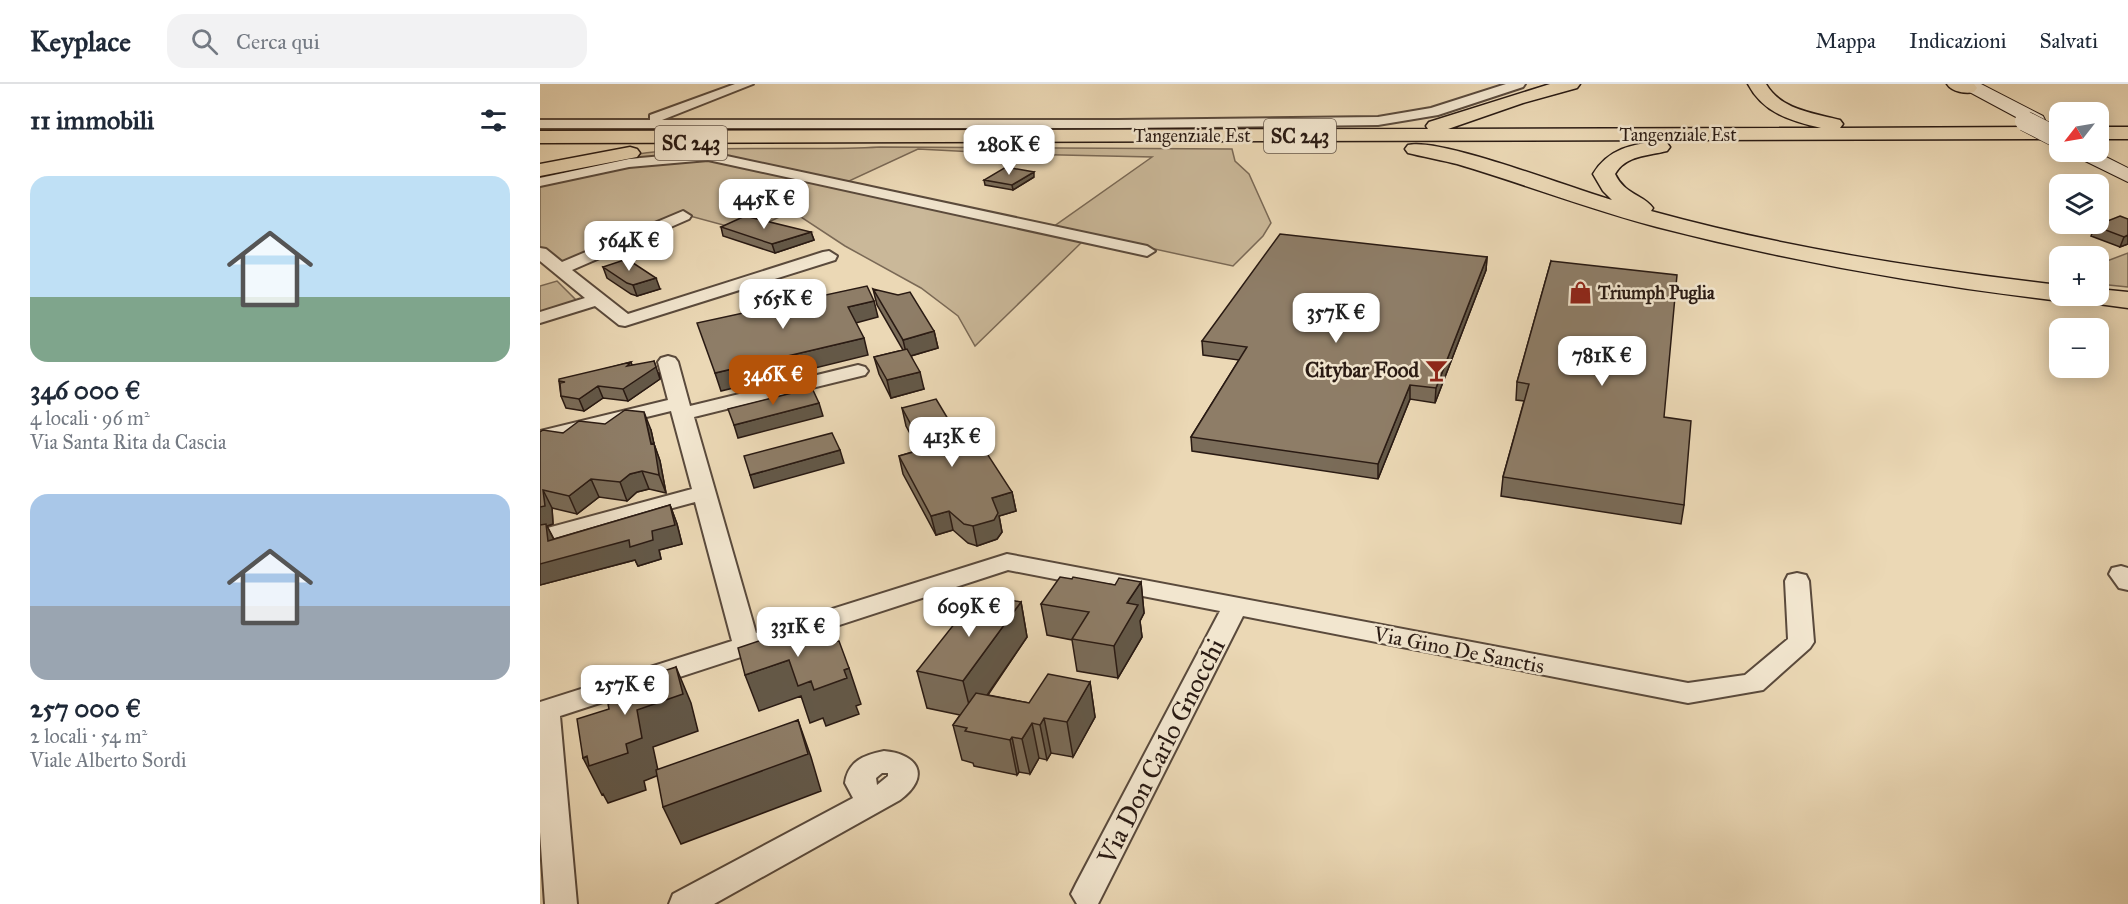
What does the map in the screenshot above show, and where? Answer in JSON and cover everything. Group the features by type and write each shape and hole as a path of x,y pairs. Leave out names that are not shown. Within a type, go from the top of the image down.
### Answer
{"highway":[{"path":"1237,139 1428,128 1516,99 1571,84"},
{"path":"1757,84 1761,95 1797,114 1864,129 1902,132 2049,132"},
{"name":"Tangenziale Est","path":"540,143 842,143 2049,132"},
{"path":"2109,140 2128,133"},
{"name":"Tangenziale Est","path":"540,137 1753,143 2049,141"},
{"path":"1237,139 1251,145 1384,146 1427,151 1458,158 1607,206 1737,239 1923,274 2049,291"},
{"path":"2109,143 2128,142"},
{"path":"540,170 614,156 676,148 842,143"},
{"path":"1753,143 1654,148 1616,158 1608,165 1604,174 1609,187 1622,198 1647,210 1683,221 1870,259 2049,285"},
{"path":"2109,291 2128,293"},
{"path":"2109,298 2128,300"}],"main road":[{"path":"1963,85 2049,127"},
{"path":"2031,120 2049,133"},
{"path":"2109,153 2128,167"},
{"path":"2109,157 2128,176"}],"street":[{"path":"640,124 747,84"},
{"path":"540,124 1130,124 1378,121 1433,112 1519,84"},
{"path":"540,182 629,163 708,156 1147,251"},
{"path":"560,269 683,216"},
{"path":"540,254 625,321 829,255"},
{"path":"540,318 598,299"},
{"path":"668,362 747,646"},
{"path":"540,437 858,371"},
{"path":"540,537 705,492"},
{"name":"Via Gino De Sanctis","path":"543,711 1007,562 1688,693 1753,683 1801,642 1797,581"},
{"name":"Via Don Carlo Gnocchi","path":"1087,894 1235,607"},
{"path":"543,711 561,904"},
{"path":"686,904 875,799"}],"shaded area":[{"path":"880,147 1232,149 1235,161 1249,174 1271,223 1263,236 1233,266 1053,227 1152,157 918,149 847,182 736,158 698,154 639,158 540,178 540,174 607,159 658,151"},
{"path":"710,159 1082,242 975,346 958,316 921,288 845,246 792,211 758,227 738,229 679,213 566,261 559,261 540,247 540,185 635,164"},
{"path":"2128,253 2128,287 2109,285 2109,260"},
{"path":"557,281 575,299 573,303 540,315 540,286"}],"building":[{"path":"1006,167 1034,172 1012,185 984,180"},
{"path":"745,216 811,232 772,244 721,227"},
{"path":"2120,216 2128,219 2128,235 2124,237 2109,231 2109,220"},
{"path":"1280,234 1487,257 1436,388 1410,385 1378,464 1191,437 1247,347 1202,341"},
{"path":"627,259 656,278 633,285 603,267"},
{"path":"1551,261 1677,275 1664,417 1691,421 1684,505 1503,477 1529,384 1517,382"},
{"path":"867,286 874,301 848,307 864,338 715,373 697,323"},
{"path":"873,289 898,295 910,292 934,331 903,340"},
{"path":"907,349 920,372 887,380 874,357"},
{"path":"654,361 656,367 623,389 598,386 579,399 561,396 560,383 565,382 559,379 631,362 627,366"},
{"path":"812,388 819,403 734,425 728,409"},
{"path":"936,399 960,439 975,435 1012,492 992,498 998,513 994,520 973,526 964,524 949,511 931,516 899,456 924,449 902,408"},
{"path":"625,410 644,412 651,444 654,443 659,475 642,471 630,474 620,482 591,479 569,496 543,490 545,506 540,507 540,432 543,430 563,433 579,421 605,424"},
{"path":"832,433 840,450 750,475 744,456"},
{"path":"670,505 675,525 652,531 653,540 630,547 629,540 540,564 540,525 546,524 548,541"},
{"path":"1060,577 1072,579 1073,577 1115,585 1119,578 1141,582 1127,603 1138,605 1114,646 1072,639 1089,612 1041,604"},
{"path":"978,594 1021,602 963,681 917,671"},
{"path":"795,629 799,642 808,639 810,643 831,636 834,642 839,641 849,668 844,670 847,678 814,690 811,681 798,686 789,660 745,675 738,648"},
{"path":"676,667 683,694 637,710 642,738 626,744 628,753 589,766 587,756 583,758 577,719 609,709 608,704 620,700 617,686"},
{"path":"1048,674 1090,682 1067,722 1044,718 1040,725 1032,723 1022,739 1012,737 1010,740 965,731 967,728 953,725 976,693 1029,703"},
{"path":"798,720 808,754 663,807 656,770"}],"place":[{"name":"Triumph Puglia","path":"1580,293"},
{"name":"Citybar Food","path":"1437,370"}]}
